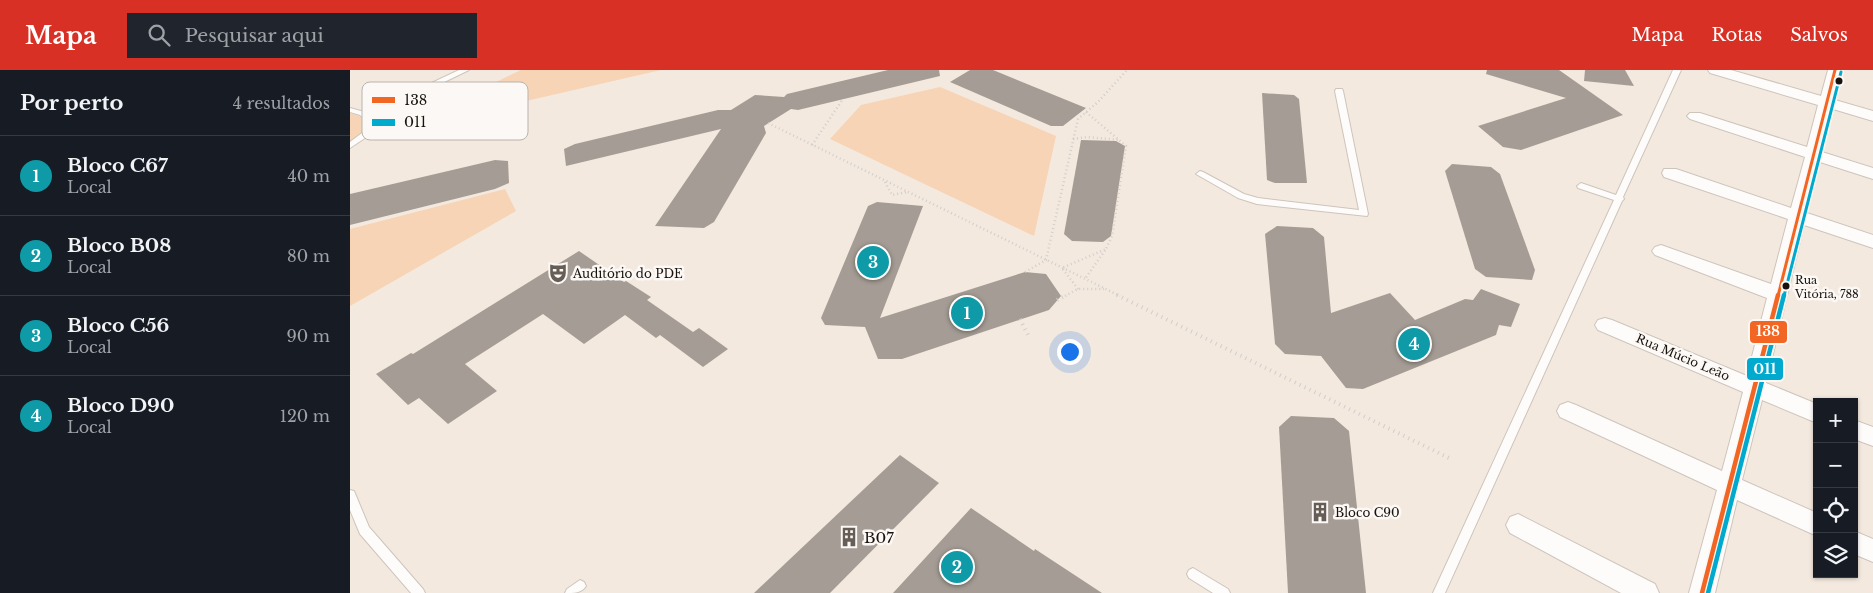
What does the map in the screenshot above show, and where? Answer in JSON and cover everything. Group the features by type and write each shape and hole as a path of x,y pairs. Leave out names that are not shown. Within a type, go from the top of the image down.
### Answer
{"street":[{"path":"1715,70 1873,116"},
{"path":"1702,593 1835,70"},
{"path":"1695,116 1873,174"},
{"path":"1670,172 1873,242"},
{"path":"1661,250 1778,294"},
{"name":"Rua Múcio Leão","path":"1605,325 1813,412"},
{"path":"1568,411 1813,523"},
{"path":"1858,431 1873,437"},
{"path":"1518,525 1646,593"},
{"path":"1858,544 1873,551"}],"lane":[{"path":"440,82 465,70"},
{"path":"1439,593 1620,200 1677,70"},
{"path":"1200,174 1241,196 1257,201 1364,214 1339,91"},
{"path":"350,110 362,114"},
{"path":"350,146 362,136"},
{"path":"1581,186 1620,200"},
{"path":"350,495 364,530 419,593"},
{"path":"1193,574 1224,593"}],"path":[{"path":"1025,272 1046,260 1078,118 1098,102 1127,70"},
{"path":"812,145 843,99"},
{"path":"1085,279 1106,249 1112,236 1126,146 1086,112"},
{"path":"768,123 1449,458"},
{"path":"1073,139 1087,137 1121,140"},
{"path":"884,181 892,196 908,192"},
{"path":"1062,268 1106,249"},
{"path":"1062,268 1078,289"},
{"path":"1057,300 1078,289 1105,289"},
{"path":"1020,319 1028,334"}],"shaded area":[{"path":"521,70 661,70 528,101 528,82 496,82"},
{"path":"940,87 1056,136 1034,236 830,139 861,105"},
{"path":"350,113 362,117 362,132 350,142"},
{"path":"505,189 516,211 350,306 350,229"}],"building":[{"path":"888,70 939,70 940,76 798,110 791,109 764,126 766,133 714,222 704,228 655,226 721,129 566,166 564,149 575,144 718,110 731,110 755,95 784,97 787,94"},
{"path":"970,70 993,70 1086,108 1063,126 1051,126 950,82"},
{"path":"1487,70 1559,70 1623,115 1521,150 1503,147 1478,126 1566,98 1486,74"},
{"path":"1585,70 1625,70 1634,86 1584,81"},
{"path":"1262,93 1294,95 1299,99 1307,183 1275,183 1267,180"},
{"path":"1081,140 1116,141 1125,146 1111,236 1103,242 1072,241 1064,234"},
{"path":"495,160 508,161 509,183 495,189 350,225 350,194"},
{"path":"1452,164 1491,167 1500,174 1535,270 1532,280 1486,277 1475,269 1445,171"},
{"path":"877,202 923,206 880,318 1025,272 1046,274 1061,296 1049,310 902,359 878,359 865,327 825,325 821,318 868,206"},
{"path":"1277,226 1313,228 1324,237 1331,313 1390,293 1415,320 1465,299 1473,300 1481,289 1520,304 1511,327 1499,325 1496,335 1363,389 1346,388 1321,356 1285,354 1275,344 1265,234"},
{"path":"579,251 624,282 626,281 651,297 647,300 693,332 699,328 728,349 703,367 660,335 656,338 625,315 584,344 543,314 465,364 497,391 448,424 419,398 408,405 376,374 411,353 413,354"},
{"name":"Bloco C90","path":"1291,416 1334,418 1349,431 1366,593 1288,593 1279,427"},
{"name":"B07","path":"900,455 939,483 830,593 754,593"},
{"path":"971,508 1034,551 1035,549 1102,593 893,593"}],"transit line":[{"name":"138","path":"1702,593 1835,70"},
{"name":"011","path":"1708,593 1841,72"}],"place":[{"name":"Bloco C56","path":"873,262"},
{"name":"Auditório do PDE","path":"558,273"},
{"name":"Rua Vitória, 788","path":"1786,286"},
{"name":"Bloco C67","path":"967,313"},
{"name":"Bloco D90","path":"1414,344"},
{"name":"Bloco C90","path":"1320,512"},
{"name":"B07","path":"849,537"},
{"name":"Bloco B08","path":"957,567"}]}
